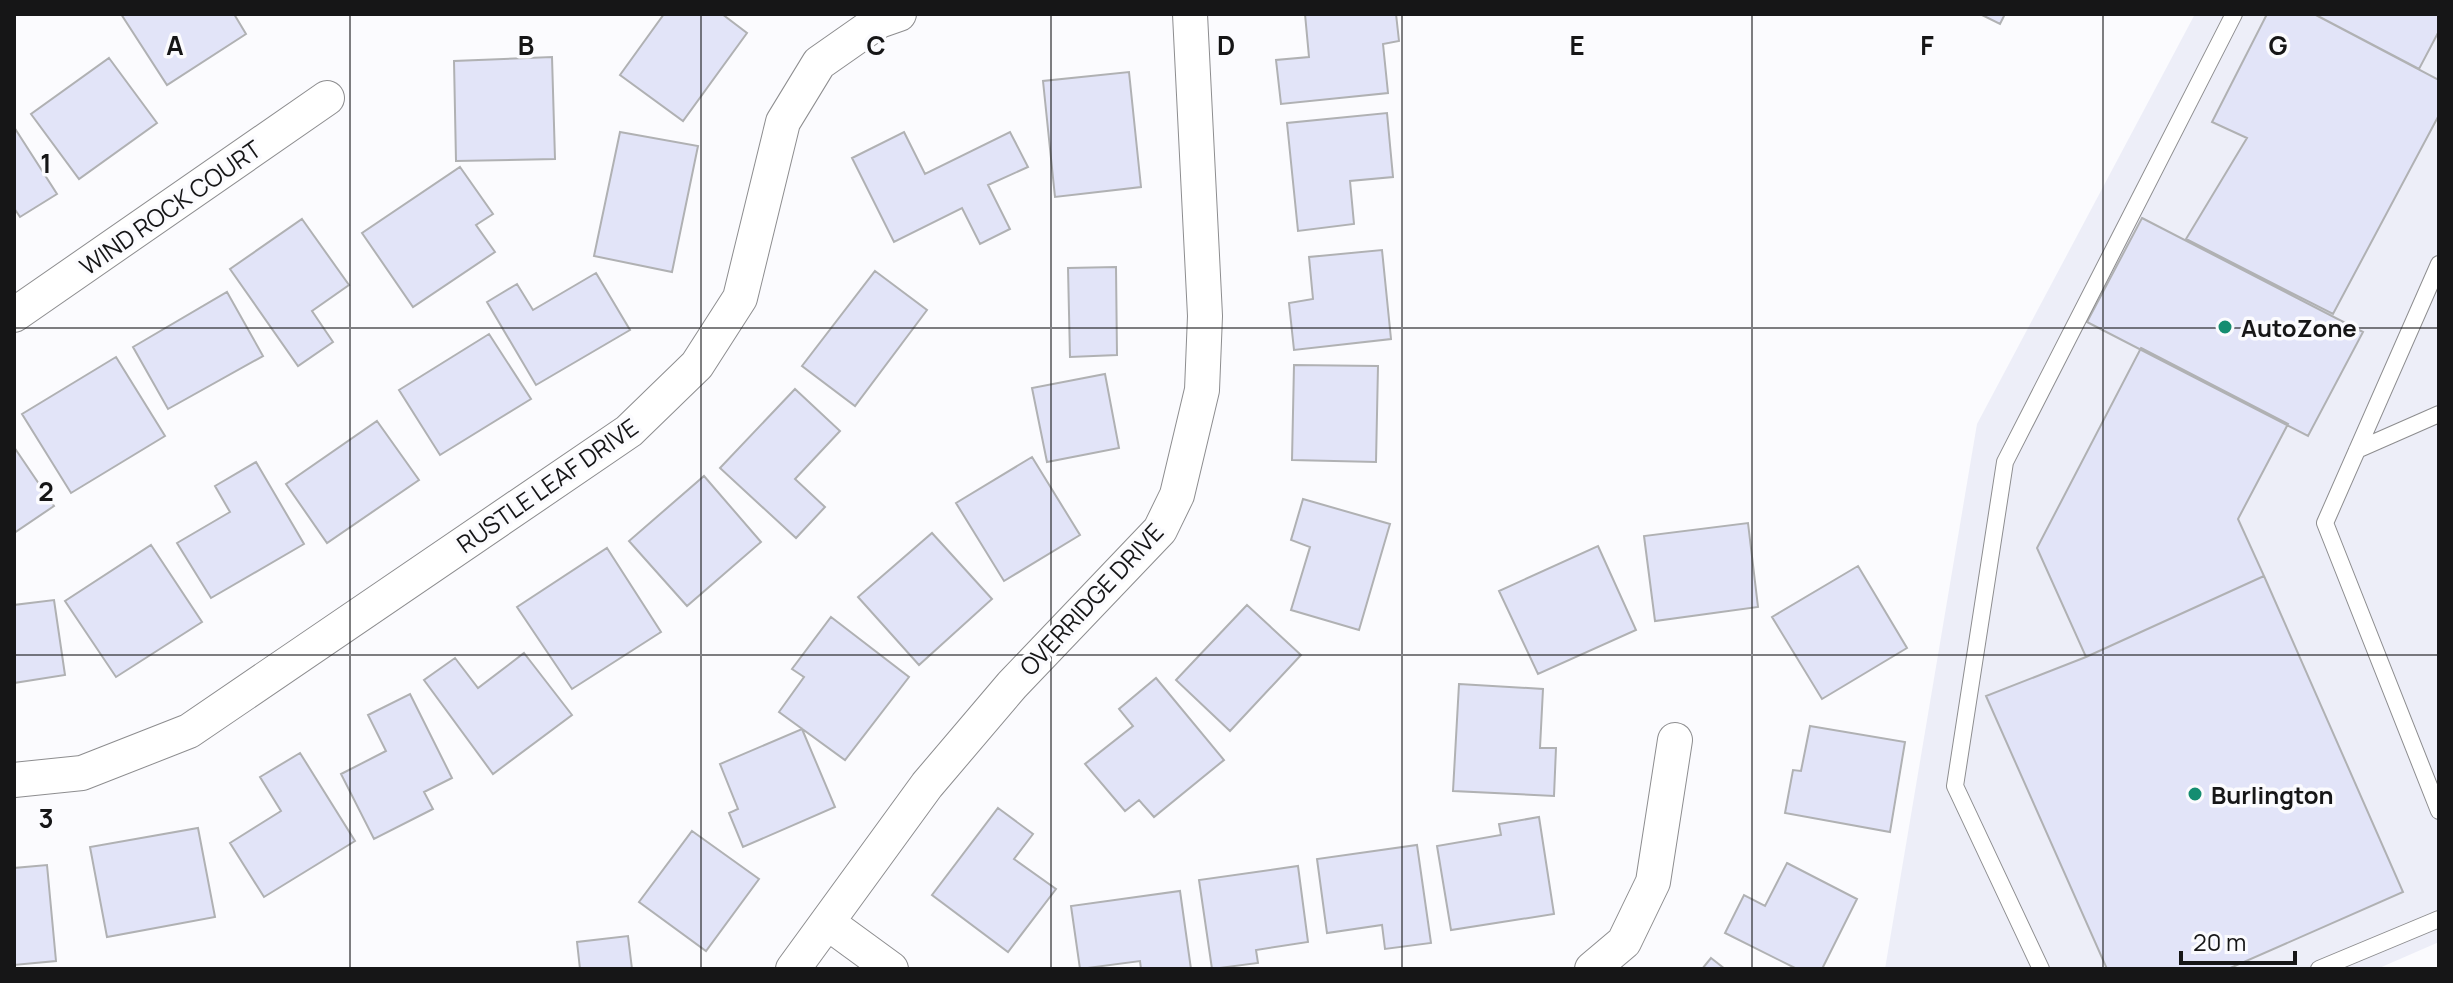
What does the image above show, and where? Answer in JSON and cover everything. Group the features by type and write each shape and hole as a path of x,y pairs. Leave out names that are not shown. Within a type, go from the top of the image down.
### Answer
{"street":[{"name":"RUSTLE LEAF DRIVE","path":"14,780 82,773 189,731 629,431 697,365 740,298 783,122 819,63 879,21 899,14"},
{"name":"OVERRIDGE DRIVE","path":"793,969 927,785 1012,685 1160,530 1177,495 1202,390 1205,316 1190,14"},
{"name":"WIND ROCK COURT","path":"14,315 327,98"},
{"path":"1592,969 1624,942 1653,882 1675,740"},
{"path":"828,923 891,969"}],"lane":[{"path":"2041,969 1955,786 2005,462 2234,14"},
{"path":"2439,264 2434,284 2325,523 2439,811"},
{"path":"2357,450 2439,414"},
{"path":"2319,969 2439,919"}],"shaded area":[{"path":"2195,14 2439,14 2439,942 2377,969 1885,969 1977,424"}],"building":[{"path":"121,14 234,14 246,34 167,85"},
{"path":"664,14 722,14 747,33 683,121 620,75"},
{"path":"1305,14 1396,14 1399,41 1383,44 1388,93 1281,104 1276,60 1309,57"},
{"path":"1980,14 2005,14 2000,24"},
{"path":"2267,14 2314,14 2439,80 2439,115 2333,314 2186,239 2247,138 2212,122"},
{"path":"2314,14 2439,14 2439,31 2419,69"},
{"path":"552,57 555,159 456,161 454,61"},
{"path":"109,58 157,123 79,179 31,114"},
{"path":"1129,72 1141,187 1055,197 1043,81"},
{"path":"1387,113 1393,177 1350,181 1354,224 1298,231 1287,123"},
{"path":"14,127 57,194 20,217 14,208"},
{"path":"620,132 698,146 672,272 594,256"},
{"path":"904,132 925,174 1010,132 1028,167 988,185 1010,229 980,244 962,208 894,242 852,158"},
{"path":"460,167 493,214 476,225 495,252 413,307 362,233"},
{"name":"AutoZone","path":"2142,218 2363,332 2308,436 2087,322"},
{"path":"302,219 349,285 312,311 333,342 298,366 230,269"},
{"path":"1382,250 1391,339 1294,350 1289,303 1313,299 1309,257"},
{"path":"1116,267 1117,355 1070,357 1068,268"},
{"path":"875,271 927,310 855,406 802,366"},
{"path":"596,273 630,330 536,385 487,302 517,284 533,310"},
{"path":"227,292 263,356 168,409 133,347"},
{"path":"489,334 531,399 440,455 399,390"},
{"path":"2141,348 2288,424 2238,519 2264,576 2086,657 2037,548"},
{"path":"116,357 165,436 71,493 22,414"},
{"path":"1294,365 1378,366 1376,462 1292,460"},
{"path":"1105,374 1119,448 1047,462 1032,388"},
{"path":"795,389 840,431 795,479 825,507 796,538 720,468"},
{"path":"377,421 419,480 327,543 286,484"},
{"path":"14,447 54,506 14,533"},
{"path":"1032,457 1080,535 1004,581 956,503"},
{"path":"256,462 304,544 211,598 177,543 230,512 215,486"},
{"path":"704,476 761,542 687,606 629,541"},
{"path":"1303,499 1390,524 1359,630 1291,610 1310,547 1291,540"},
{"path":"1748,523 1758,607 1655,621 1644,536"},
{"path":"932,533 992,599 919,665 858,597"},
{"path":"151,545 202,622 116,677 65,601"},
{"path":"1598,546 1636,630 1538,674 1499,591"},
{"path":"607,548 661,632 572,689 517,607"},
{"path":"1858,566 1907,648 1822,699 1772,617"},
{"name":"Burlington","path":"2264,576 2403,892 2228,969 2107,969 1986,696 2086,657"},
{"path":"54,600 65,675 14,683 14,605"},
{"path":"1247,605 1301,655 1230,731 1176,680"},
{"path":"831,617 909,677 845,760 779,712 804,677 792,669"},
{"path":"524,653 572,715 493,774 424,680 455,658 478,688"},
{"path":"1156,678 1224,760 1154,817 1139,800 1125,811 1085,764 1133,726 1119,709"},
{"path":"1459,684 1543,689 1540,748 1556,748 1554,796 1453,791"},
{"path":"410,694 452,778 424,792 433,809 374,839 341,774 386,751 368,715"},
{"path":"1810,726 1905,742 1890,832 1785,813 1793,770 1801,771"},
{"path":"802,729 835,807 743,847 729,813 738,809 720,764"},
{"path":"300,753 355,841 264,897 230,843 281,811 260,777"},
{"path":"998,808 1033,834 1014,859 1056,889 1008,952 932,895"},
{"path":"1539,817 1554,914 1451,930 1437,846 1501,835 1499,824"},
{"path":"198,828 215,917 107,937 90,847"},
{"path":"692,831 759,879 706,951 639,902"},
{"path":"1417,845 1431,943 1385,949 1382,925 1327,933 1317,859"},
{"path":"1787,863 1857,899 1822,969 1797,969 1725,933 1744,895 1765,906"},
{"path":"47,865 56,961 14,965 14,868"},
{"path":"1298,866 1308,942 1256,950 1258,963 1212,969 1199,880"},
{"path":"1180,891 1191,969 1141,969 1140,961 1080,969 1071,906"},
{"path":"628,936 632,969 580,969 577,942"},
{"path":"1711,958 1725,969 1702,969"}],"place":[{"name":"AutoZone","path":"2225,327"},
{"name":"Burlington","path":"2195,794"}]}
